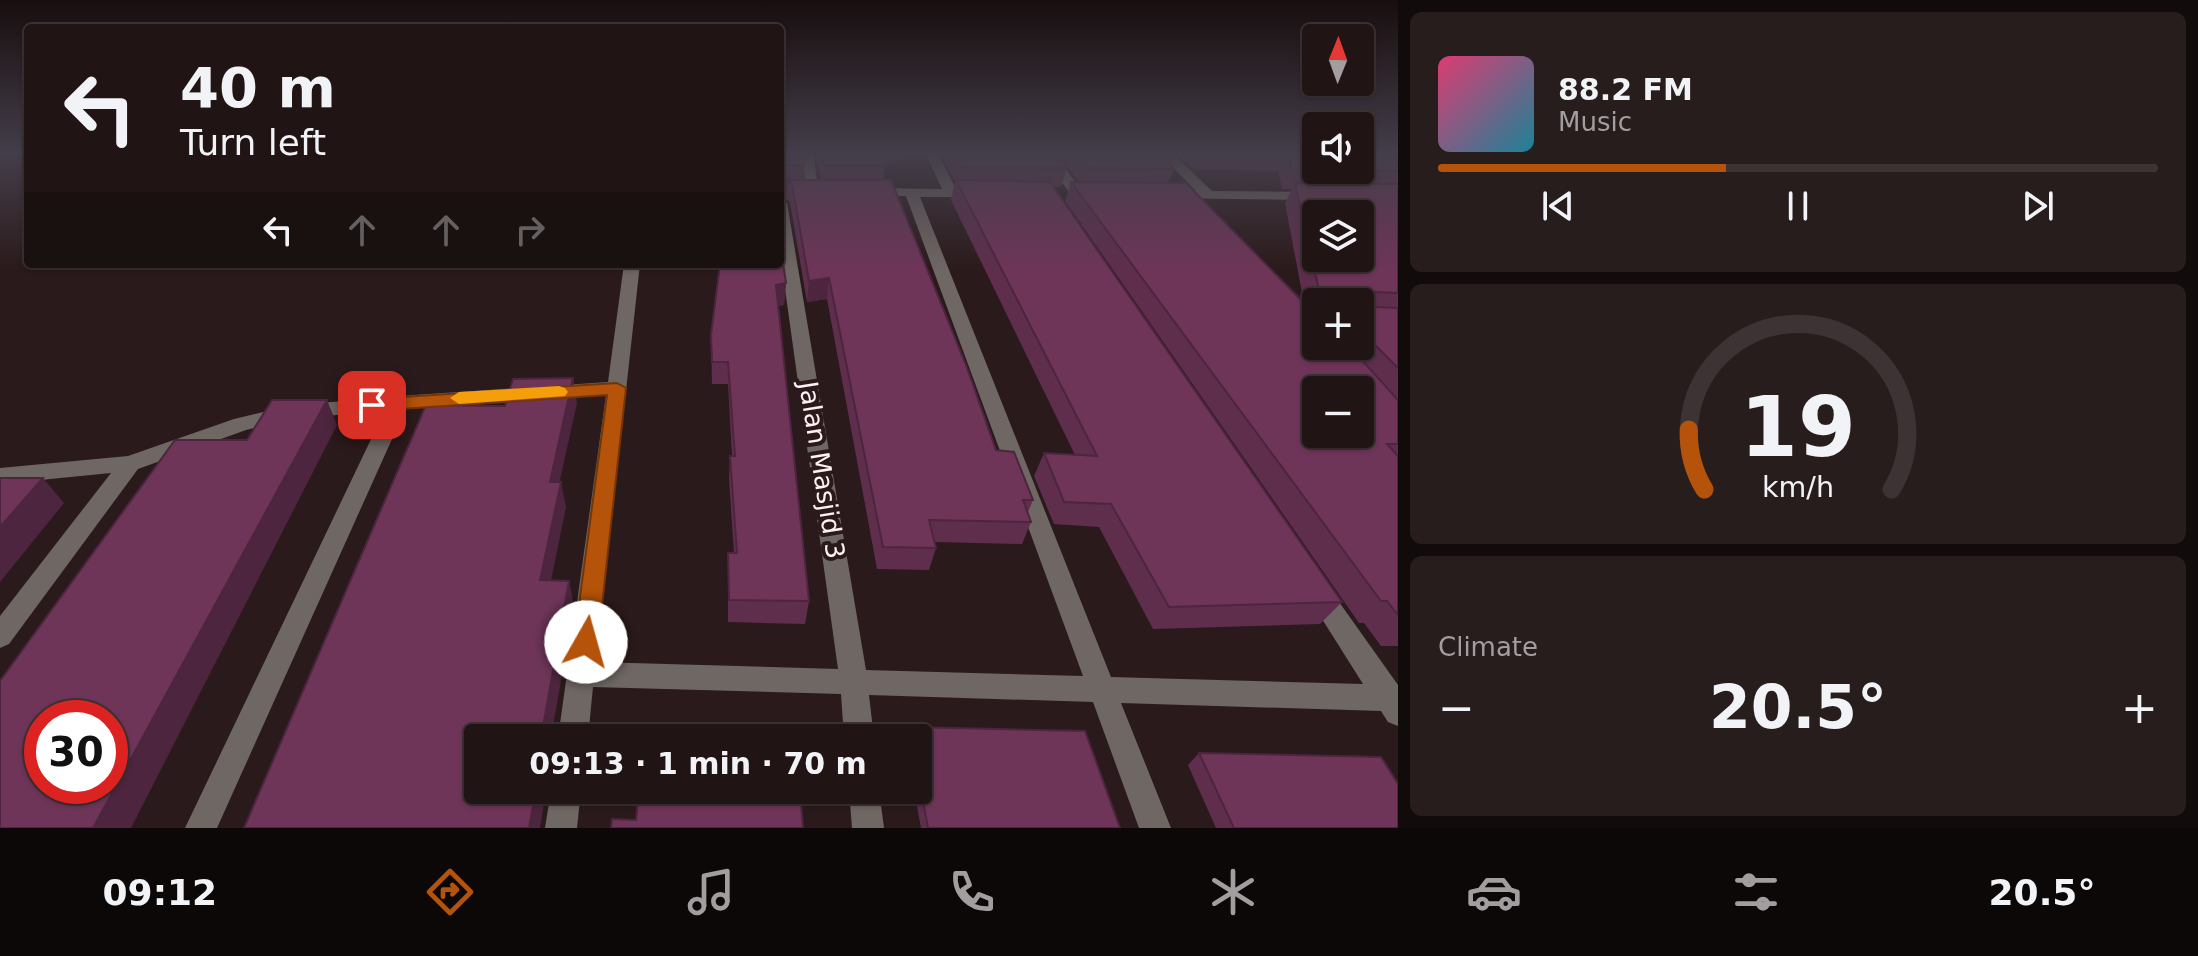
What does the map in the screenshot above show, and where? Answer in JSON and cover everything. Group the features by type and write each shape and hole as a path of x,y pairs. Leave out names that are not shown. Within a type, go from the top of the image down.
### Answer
{"street":[{"name":"Jalan Masjid 3","path":"799,193 858,724"},
{"path":"911,193 1104,688 1155,828"},
{"path":"937,193 993,193"},
{"path":"1153,195 1188,201 1208,195 1331,196"},
{"path":"575,724 632,268"},
{"path":"0,476 130,464 241,424 288,413 399,402 617,388"},
{"path":"201,828 399,402"},
{"path":"0,636 130,464"},
{"path":"1310,580 1395,702"},
{"path":"582,674 1104,688 1395,702"},
{"path":"561,828 564,804"},
{"path":"865,804 868,828"}],"building":[{"path":"794,193 896,193 966,365 996,450 1014,452 1033,500 1023,500 1031,522 929,520 936,548 883,547 829,278 809,281"},
{"path":"962,193 1057,193 1342,602 1169,607 1111,504 1064,502 1044,453 1097,456"},
{"path":"1079,193 1195,193 1302,301 1302,360 1362,360 1398,400 1398,444 1387,444 1398,456 1398,615 1387,601 1381,601"},
{"path":"1297,193 1398,193 1398,293 1375,292 1374,296 1374,288 1319,288 1315,272 1374,272 1374,200 1302,200 1302,214"},
{"path":"719,268 784,268 786,283 776,285 809,601 729,600 728,553 737,553 730,456 735,456 728,362 712,362 711,335"},
{"path":"1374,306 1398,308 1398,368 1374,344"},
{"path":"573,378 550,482 561,482 540,580 569,581 543,724 464,724 464,804 533,804 529,828 244,828 426,405 505,406 513,379"},
{"path":"272,400 327,400 128,764 128,700 24,700 24,804 106,804 93,828 0,828 0,681 175,440 247,440"},
{"path":"0,478 43,478 0,527"},
{"path":"932,728 1085,731 1120,828 928,828 924,804 932,804"},
{"path":"1199,753 1381,757 1398,784 1398,828 1234,828"},
{"path":"638,804 801,804 803,828 611,828 612,819 636,820"}],"slow traffic":[{"path":"459,398 559,392"}],"route":[{"path":"372,405 617,388 586,642"}]}
